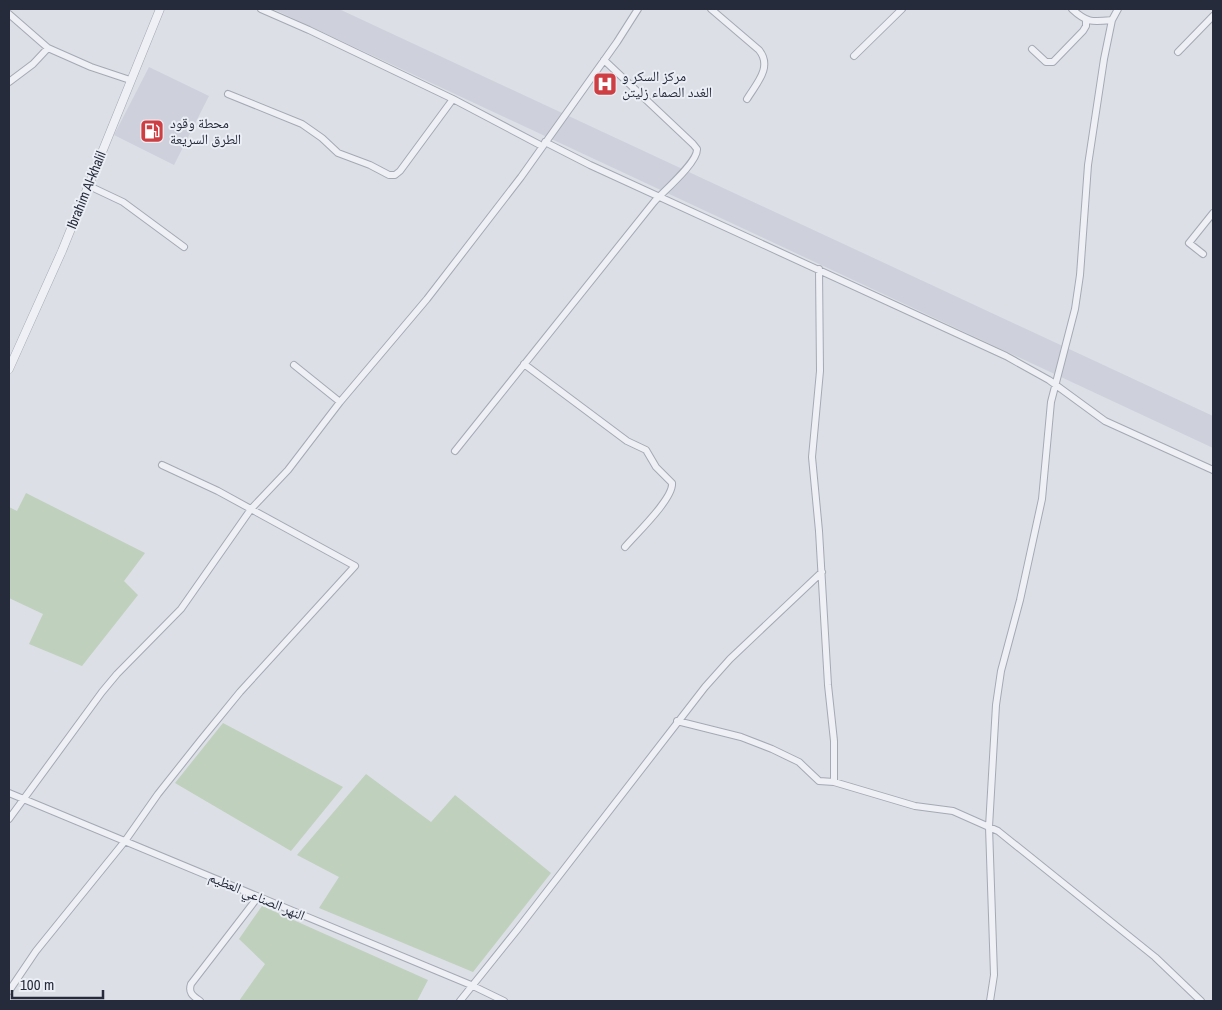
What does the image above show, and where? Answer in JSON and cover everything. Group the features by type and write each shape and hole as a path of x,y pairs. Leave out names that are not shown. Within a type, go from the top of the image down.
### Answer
{"street":[{"name":"Ibrahim Al-khalil","path":"9,369 62,251 87,185 160,9"},
{"path":"261,9 309,30 544,144 1006,356 1055,384 1105,421 1213,470"},
{"path":"9,819 117,674 181,609 251,509 288,470 340,402 428,299 544,144 638,9"},
{"path":"711,9 758,50 764,58 764,68 761,76 747,99"},
{"path":"854,56 902,9"},
{"path":"1072,9 1086,21 1112,20"},
{"path":"990,1001 995,952 990,827 998,687 1042,499 1051,402 1075,309 1080,275 1088,165 1104,59 1112,20 1118,9"},
{"path":"9,14 48,48 91,67 130,80"},
{"path":"1178,52 1213,16"},
{"path":"1032,50 1046,62 1053,62 1083,31 1086,21"},
{"path":"9,82 33,64 48,48"},
{"path":"455,451 659,196 698,154 698,149 604,60"},
{"path":"228,94 302,124 322,138 338,153 390,175 395,175 400,171 453,99"},
{"path":"87,185 123,202 184,247"},
{"path":"1203,254 1189,243 1213,213"},
{"path":"819,269 820,371 812,457 834,741 834,782"},
{"path":"524,364 627,441 646,450 656,467 672,483 672,490 663,504 625,547"},
{"path":"294,365 340,402"},
{"path":"9,991 36,951 125,842 158,794 200,740 263,667 355,566 218,491 162,465"},
{"path":"460,1001 517,930 677,721 730,659 822,572"},
{"path":"677,721 741,737 772,749 800,762 819,782 834,782 915,806 954,811 990,827 1012,841 1076,895 1155,957 1201,1001"},
{"name":"النهر الصناعي العظيم","path":"9,792 471,985 504,1001"},
{"path":"200,1001 192,996 191,984 258,897"}],"shaded area":[{"path":"273,9 339,9 1213,416 1213,448"},
{"path":"149,67 209,96 174,165 114,135"}],"green space":[{"path":"26,493 145,553 124,581 138,595 82,666 29,644 43,614 9,598 9,507 17,511"},
{"path":"223,723 343,787 291,851 175,783"},
{"path":"366,774 431,822 455,795 551,873 473,972 319,908 339,877 297,855"},
{"path":"262,906 428,980 417,1001 239,1001 265,964 239,939"}],"place":[{"name":"مركز السكر و الغدد الصماء زليتن","path":"605,84"},
{"name":"محطة وقود الطرق السريعة","path":"152,131"}]}
